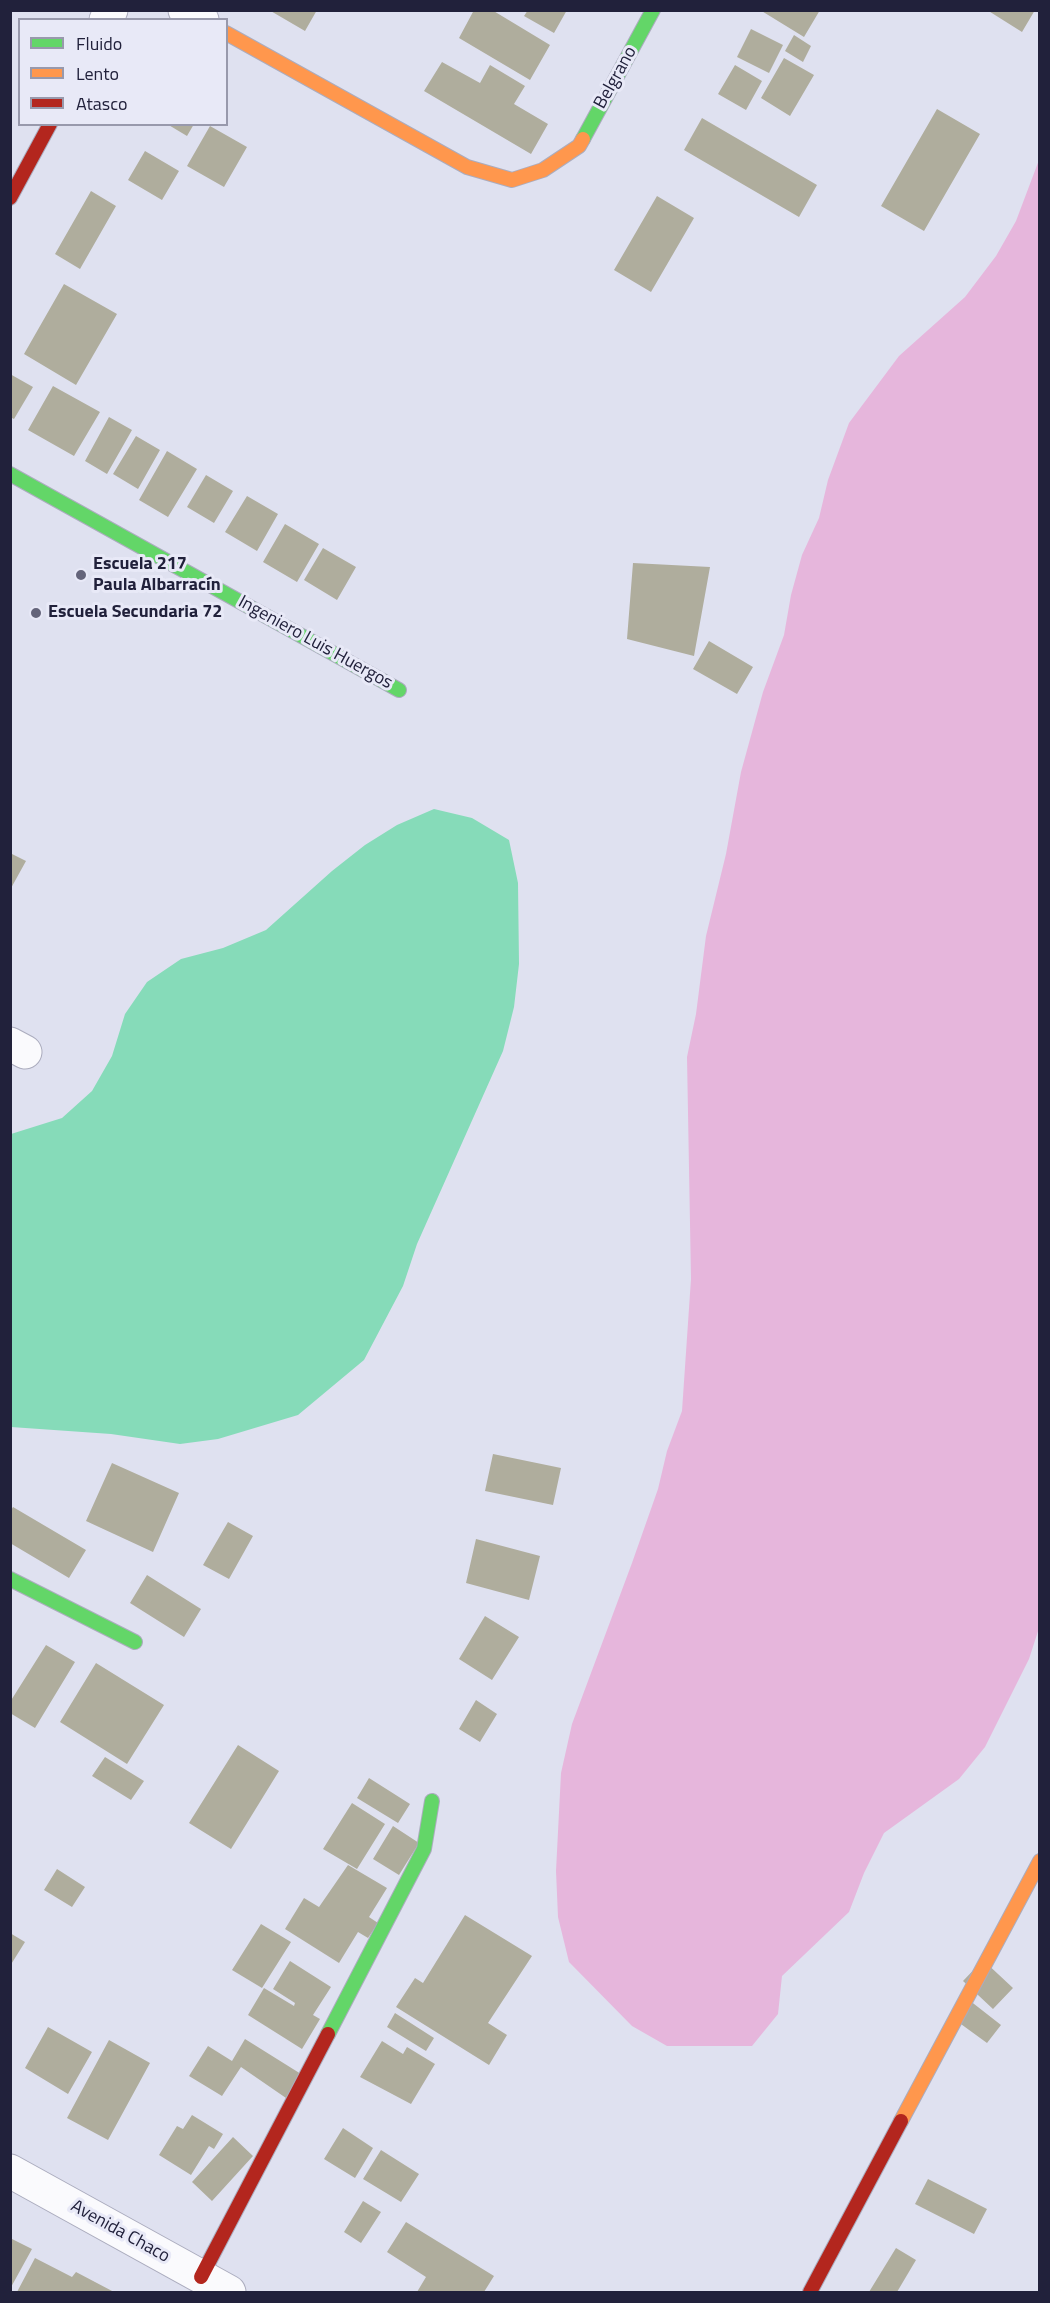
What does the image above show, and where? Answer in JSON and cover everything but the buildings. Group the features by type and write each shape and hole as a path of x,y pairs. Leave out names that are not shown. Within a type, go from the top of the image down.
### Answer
{"street":[{"path":"185,10 199,18"},
{"name":"Belgrano","path":"228,34 467,167 512,180 543,170 579,146 653,10"},
{"path":"10,198 49,126"},
{"name":"Ingeniero Luis Huergos","path":"10,474 399,690"},
{"path":"10,1579 135,1642"},
{"path":"215,2285 424,1849 432,1801"},
{"path":"810,2292 1040,1861"},
{"name":"Avenida Chaco","path":"10,2171 215,2285"}],"shaded area":[{"path":"1039,160 1039,1628 1029,1659 985,1747 959,1779 884,1833 864,1873 849,1912 782,1976 778,2014 752,2046 667,2046 632,2026 569,1962 558,1917 556,1871 561,1773 572,1724 632,1563 682,1411 691,1279 687,1057 696,1014 706,936 726,854 741,772 763,692 784,635 791,595 802,555 819,518 828,480 849,423 899,356 965,297 996,256 1016,221"},
{"path":"434,809 472,818 509,840 518,883 519,964 514,1007 503,1051 417,1244 403,1286 364,1360 298,1415 218,1439 180,1444 111,1434 11,1427 11,1134 62,1118 92,1091 112,1056 125,1014 147,982 181,959 223,948 266,930 365,845 397,825"}],"traffic: fast":[{"path":"583,139 653,10"},
{"path":"10,474 399,690"},
{"path":"10,1579 135,1642"},
{"path":"328,2034 424,1849 432,1801"}],"traffic: slow":[{"path":"228,34 467,167 512,180 543,170 579,146 583,139"},
{"path":"901,2121 1040,1861"}],"traffic: jam":[{"path":"10,198 49,126"},
{"path":"201,2277 328,2034"},
{"path":"810,2292 901,2121"}],"place":[{"name":"Escuela 217 Paula Albarracín","path":"81,575"},
{"name":"Escuela Secundaria 72","path":"36,613"}]}
